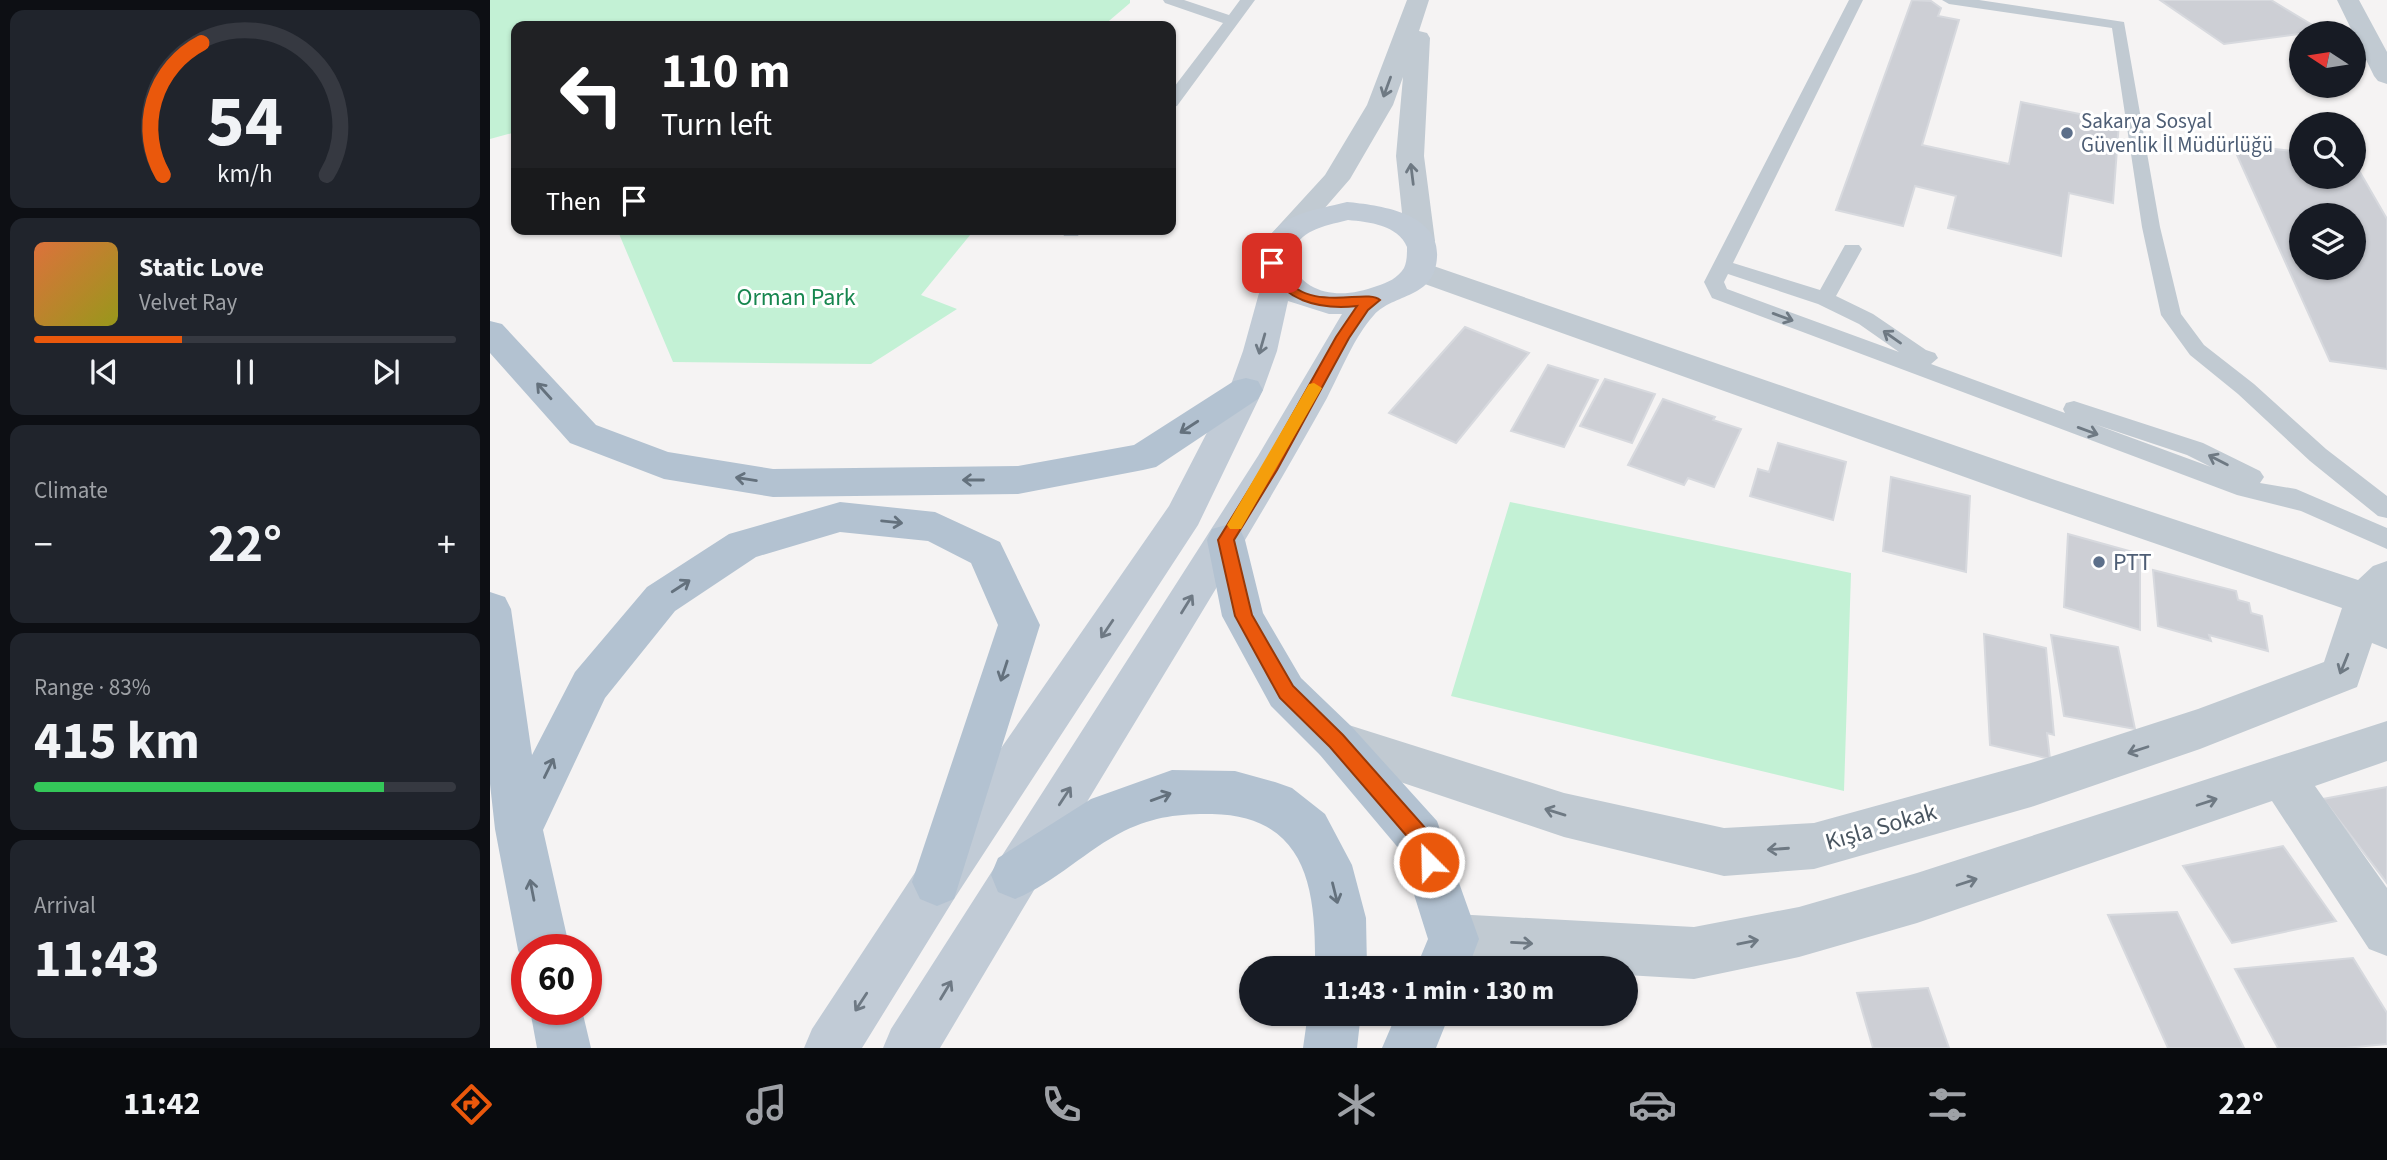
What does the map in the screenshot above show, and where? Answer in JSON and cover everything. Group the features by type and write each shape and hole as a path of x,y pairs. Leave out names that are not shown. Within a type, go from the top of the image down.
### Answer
{"main road":[{"path":"1347,211 1392,219 1409,228 1419,256 1406,285 1387,296 1373,300 1337,304 1312,300 1292,291 1278,278 1272,263 1276,248 1286,234 1302,222 1347,211"},
{"path":"832,1047 937,882 1184,514 1246,390 1260,351 1278,278"},
{"path":"910,1048 1226,540 1343,337 1363,307 1373,300"},
{"path":"490,332 583,435 664,465 773,484 862,480 1018,480 1143,457 1246,390"},
{"path":"519,829 590,685 661,599 743,545 840,517 935,527 986,553 1019,625 937,882"},
{"path":"1226,540 1243,616 1286,692 1336,741 1420,837 1448,954"},
{"path":"490,608 519,829 541,934"},
{"path":"1015,876 1108,815 1172,792 1235,793 1275,804 1308,830 1328,865 1341,918 1341,956"},
{"path":"559,1025 564,1048"},
{"path":"1330,1048 1333,1026"},
{"path":"1409,1048 1418,1026"}],"street":[{"path":"1286,234 1336,180 1380,105 1419,0"},
{"path":"1419,0 1410,156 1419,256 2042,490 2380,603"},
{"path":"2352,1 2387,76"},
{"name":"Kışla Sokak","path":"1336,741 1564,815 1724,852 1814,846 2031,785 2200,729 2342,674 2380,603"},
{"path":"1448,954 1694,953 1799,932 1917,898 2387,741"},
{"path":"2283,777 2387,930"}],"lane":[{"path":"1170,0 1233,21"},
{"path":"1176,95 1248,0"},
{"path":"1856,0 1714,282 1719,293 2245,489 2301,502"},
{"path":"1949,0 2119,25 2151,227 2171,315 2197,350 2246,389 2318,455 2387,509"},
{"path":"1825,299 1852,249"},
{"path":"1722,266 1825,299 1866,318 1919,355 2196,449 2301,502 2387,539"}],"green space":[{"path":"490,0 1130,0 1130,3 1109,21 511,21 511,133 490,139"},
{"name":"Orman Park","path":"620,235 970,235 921,295 957,309 871,364 673,362"},
{"path":"1510,502 1851,573 1844,791 1451,696"}],"building":[{"name":"Sakarya Sosyal Güvenlik İl Müdürlüğü","path":"1912,0 1931,1 1941,8 1938,16 1959,20 1922,145 2009,164 2021,102 2119,122 2113,203 2069,193 2061,256 1948,228 1956,196 1915,186 1903,226 1836,210"},
{"path":"2160,0 2271,0 2306,21 2289,21 2289,35 2224,44"},
{"path":"2232,144 2289,151 2289,189 2366,189 2366,183 2387,219 2387,369 2330,361 2293,280 2366,280 2366,203 2289,203 2289,270"},
{"path":"1465,327 1529,353 1456,443 1389,413"},
{"path":"1548,365 1598,380 1564,447 1511,431"},
{"path":"1605,379 1655,394 1632,443 1580,426"},
{"path":"1663,399 1741,429 1714,487 1688,478 1684,485 1628,465"},
{"path":"1778,443 1846,462 1833,520 1750,496 1758,469 1769,472"},
{"path":"1891,477 1970,496 1966,572 1883,551"},
{"path":"2068,534 2140,554 2140,630 2064,607"},
{"path":"2153,570 2236,591 2238,600 2249,603 2251,613 2262,616 2268,651 2209,635 2211,641 2158,626"},
{"path":"1984,634 2046,648 2054,735 2047,733 2050,759 1990,745"},
{"path":"2051,635 2118,647 2135,729 2064,716"},
{"path":"2387,787 2387,883 2323,799"},
{"path":"2283,846 2336,921 2232,943 2183,866"},
{"path":"2177,912 2244,1048 2168,1048 2108,915"},
{"path":"2353,958 2387,1013 2387,1044 2345,1048 2278,1048 2235,969"},
{"path":"1928,988 1949,1048 1873,1048 1857,993"}],"slow traffic":[{"path":"1235,525 1314,388"}],"place":[{"name":"Sakarya Sosyal Güvenlik İl Müdürlüğü","path":"2067,133"},
{"name":"PTT","path":"2099,562"}],"route":[{"path":"1272,263 1278,278 1292,291 1312,300 1337,304 1373,300 1363,307 1343,337 1226,540 1243,616 1286,692 1336,741 1420,837 1429,862"}]}
